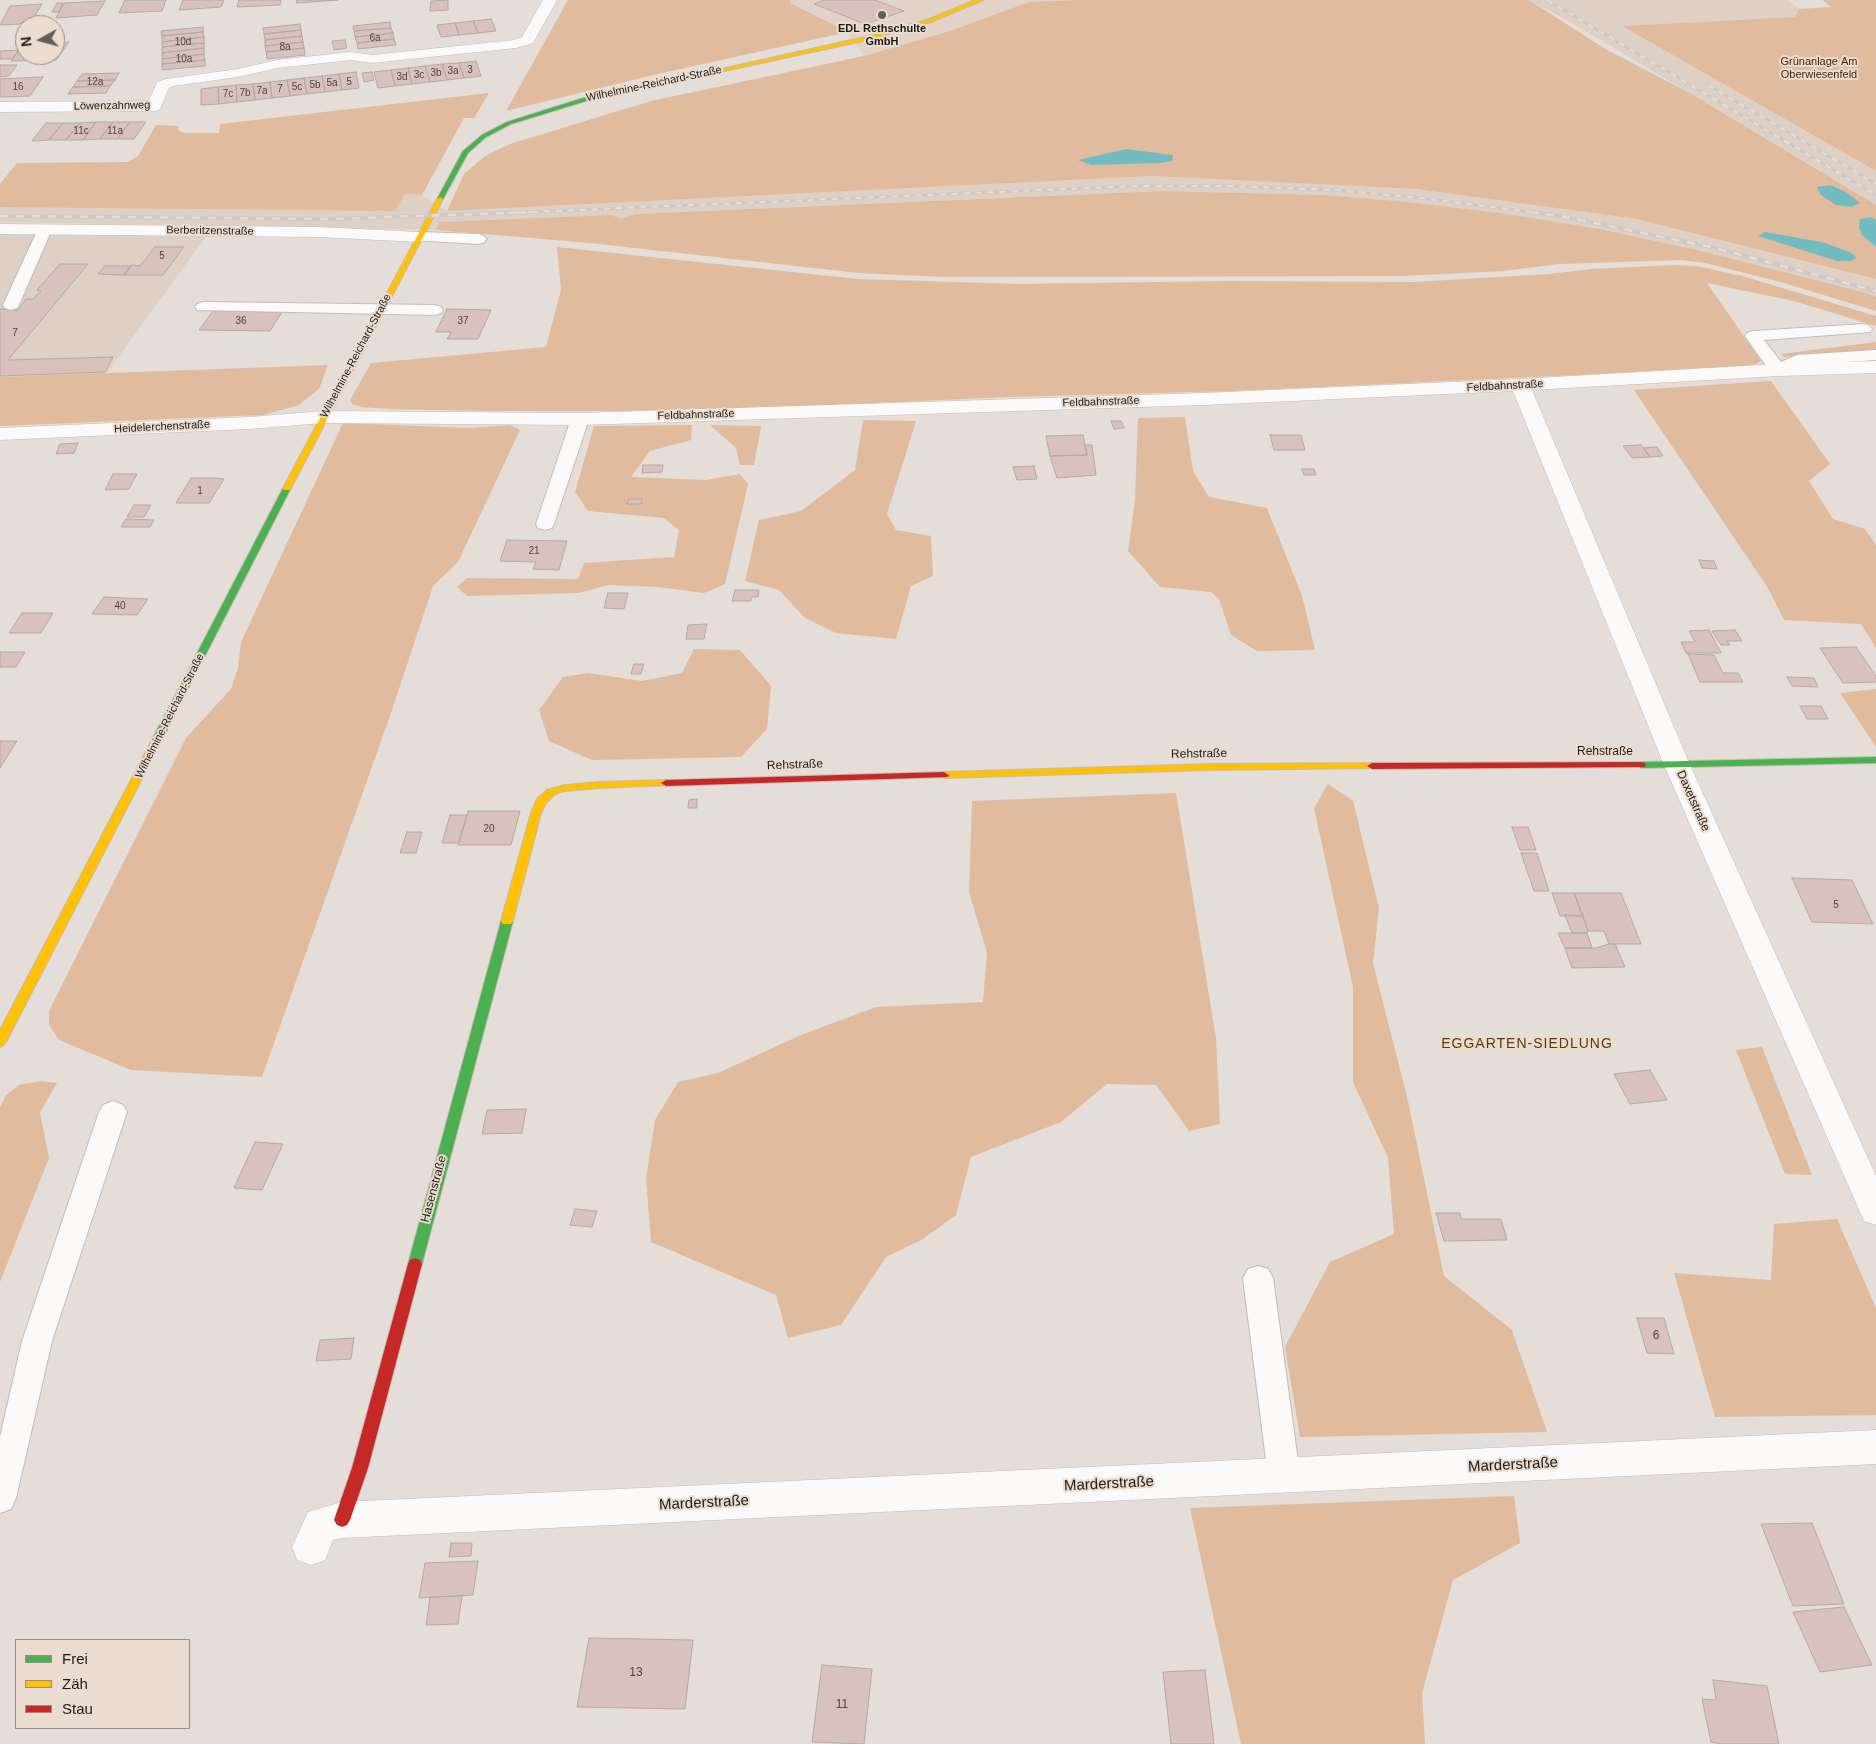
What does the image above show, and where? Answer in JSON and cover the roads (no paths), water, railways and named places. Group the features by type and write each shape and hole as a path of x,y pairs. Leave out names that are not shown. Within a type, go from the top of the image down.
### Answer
{"street":[{"name":"Löwenzahnweg","path":"238,73 260,75 367,65 516,44 528,40 550,0"},
{"name":"Wilhelmine-Reichard-Straße","path":"0,1042 324,416 465,152 484,136 509,122 585,98 866,39 929,21 980,0"},
{"name":"Löwenzahnweg","path":"0,107 155,106 162,85 170,82 238,73 341,53 362,56 367,65"},
{"name":"Berberitzenstraße","path":"0,228 319,232 420,237"},
{"name":"Feldbahnstraße","path":"324,416 580,419 1193,399 1520,385 1778,370 1876,367"},
{"name":"Daxetstraße","path":"1520,385 1677,765 1876,1212"},
{"name":"Heidelerchenstraße","path":"0,434 249,423 324,416"},
{"name":"Rehstraße","path":"536,813 541,800 556,789 598,785 1211,767 1677,765 1876,760"},
{"name":"Hasenstraße","path":"342,1520 360,1468 536,813"},
{"name":"Marderstraße","path":"342,1520 1876,1446"},
{"path":"312,1547 321,1525 342,1520"}],"lane":[{"path":"11,305 45,229"},
{"path":"420,237 479,239"},
{"path":"203,307 435,310"},
{"path":"1864,329 1754,336 1778,370 1797,360 1876,355"},
{"path":"545,524 580,419"},
{"path":"0,1498 17,1432 37,1340 113,1112"},
{"path":"1258,1278 1284,1476"}],"water":[{"path":"1126,149 1173,155 1172,161 1091,165 1078,160"},
{"path":"1830,185 1846,192 1860,203 1851,207 1836,205 1821,195 1817,187"},
{"path":"1872,217 1876,220 1876,247 1862,235 1859,227 1860,219"},
{"path":"1765,232 1822,242 1850,252 1857,258 1850,261 1837,261 1758,236"}],"railway":[{"path":"1547,0 1876,195"},
{"path":"1708,85 1876,184"},
{"path":"514,213 1137,186 1229,186 1335,190 1422,198 1539,213"},
{"path":"514,213 536,212"},
{"path":"1530,212 1566,217 1711,247 1876,291"},
{"path":"508,213 514,213"},
{"path":"0,216 328,219 514,213"}],"place":[{"name":"EDL Rethschulte GmbH","path":"882,15"}],"district":[{"name":"EGGARTEN-SIEDLUNG","path":"1527,1044"}],"park label":[{"name":"Grünanlage Am Oberwiesenfeld","path":"1819,68"}]}
